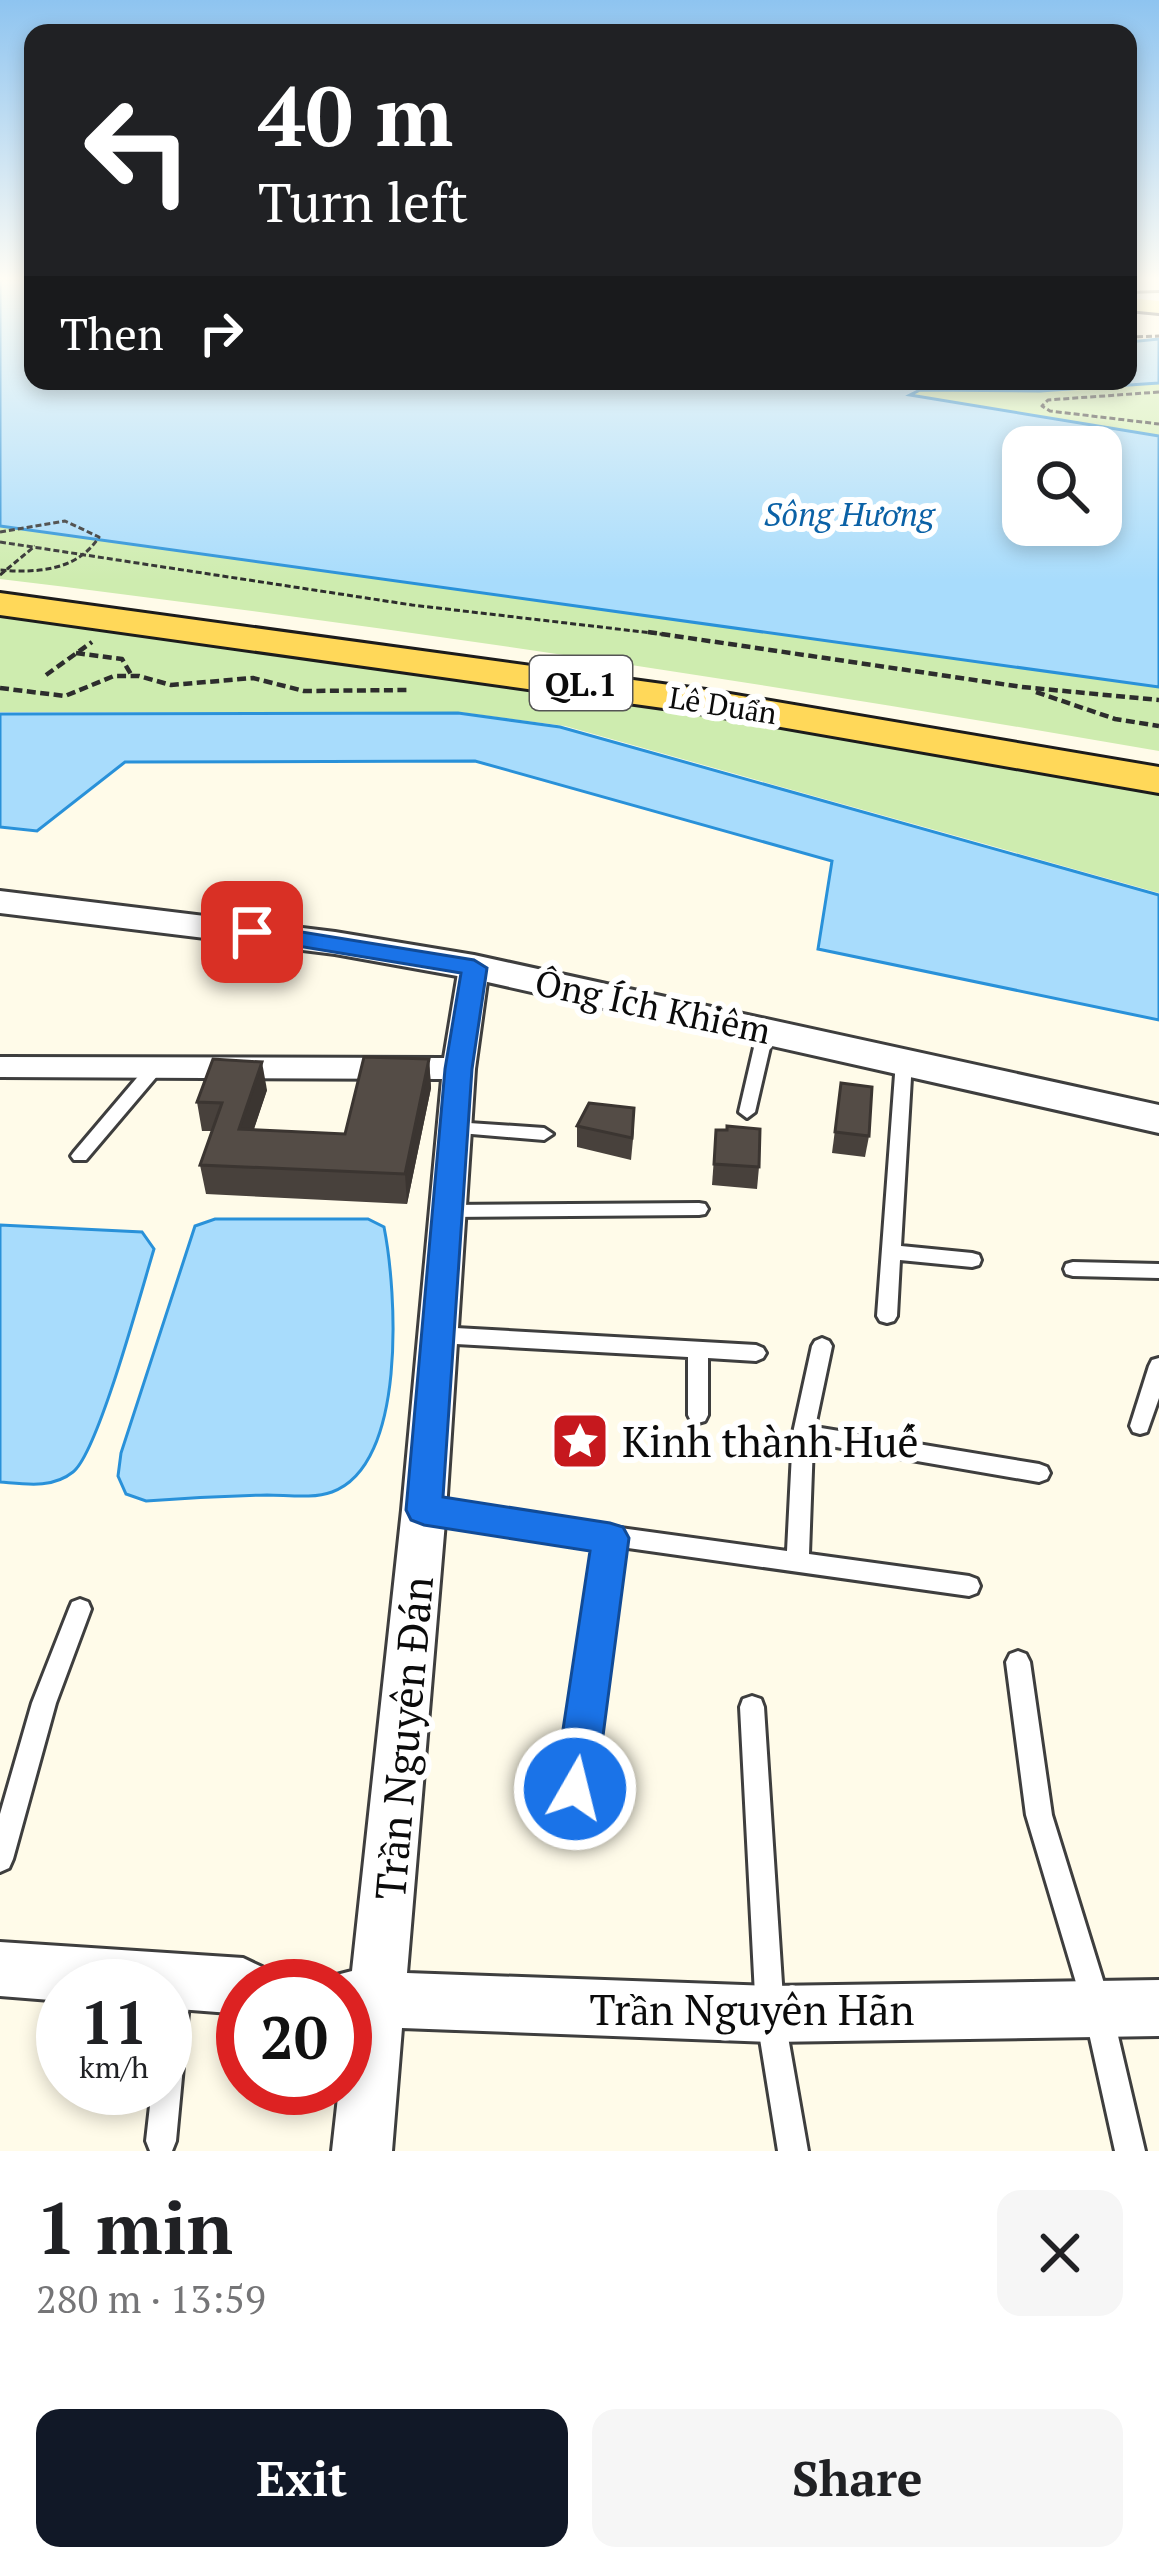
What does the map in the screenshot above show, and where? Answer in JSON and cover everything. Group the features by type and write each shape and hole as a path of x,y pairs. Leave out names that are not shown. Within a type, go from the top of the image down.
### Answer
{"main road":[{"name":"Lê Duẩn","path":"1,583 674,686 1159,768"},
{"name":"Lê Duẩn","path":"1,583 1159,780"}],"street":[{"name":"Ông Ích Khiêm","path":"0,902 335,943 474,968 1159,1118"},
{"name":"Trần Nguyên Đán","path":"367,1959 424,1510 459,1069 474,968"},
{"path":"0,1067 158,1064 459,1069"},
{"path":"0,1969 36,1971"},
{"name":"Trần Nguyên Hãn","path":"372,2000 770,2014 1159,2008"},
{"name":"Trần Nguyên Đán","path":"362,2115 362,2151"}],"lane":[{"path":"747,1112 766,1030"},
{"path":"887,1316 904,1061"},
{"path":"80,1156 158,1064"},
{"path":"454,1128 544,1134"},
{"path":"446,1211 699,1209"},
{"path":"891,1252 972,1260"},
{"path":"1072,1269 1159,1271"},
{"path":"437,1334 756,1353"},
{"path":"798,1559 803,1433 822,1346"},
{"path":"698,1349 698,1415"},
{"path":"1140,1426 1159,1366"},
{"path":"803,1433 1039,1474"},
{"path":"424,1510 969,1586"},
{"path":"569,1831 610,1538"},
{"path":"0,1859 44,1703 80,1609"},
{"path":"1018,1661 1039,1814 1097,2006 1130,2151"},
{"path":"752,1707 770,2014 793,2151"},
{"path":"161,2141 164,2115"}],"path":[{"path":"1159,392 1048,400 1042,406 1159,424"},
{"path":"0,532 43,522 83,525 97,532 92,551"},
{"path":"0,542 92,551 412,605 628,629 1022,687 1159,700"},
{"path":"1,583 34,547"},
{"path":"1,583 92,551"},
{"path":"46,675 95,640"},
{"path":"76,653 122,658 132,676"},
{"path":"0,688 65,696 114,676 132,676 171,685 253,678 304,691 410,690"},
{"path":"1022,687 1115,718 1159,726"}],"green space":[{"path":"1159,383 1159,436 1122,430 1122,426 910,395 920,390 1137,390 1137,384"},
{"path":"0,526 1159,687 1159,751 581,658 0,579"},
{"path":"0,611 740,718 1159,790 1159,893 565,726 459,712 0,712"}],"water":[{"name":"Sông Hương","path":"0,380 24,380 24,390 920,390 910,395 1098,426 1002,426 1002,546 1122,546 1122,430 1159,436 1159,687 0,526"},
{"path":"458,713 560,727 1159,895 1159,1020 818,949 832,861 475,761 125,762 37,831 0,827 0,714"},
{"path":"215,1219 368,1219 384,1227 393,1333 385,1414 374,1448 356,1476 332,1492 146,1501 126,1494 118,1476 121,1453 195,1226"},
{"path":"0,1225 142,1232 154,1249 95,1435 73,1472 47,1483 0,1482"}],"building":[{"path":"364,1057 429,1059 405,1174 200,1165 222,1103 197,1102 213,1059 262,1062 239,1129 345,1134"},
{"path":"841,1083 872,1087 869,1136 835,1132"},
{"path":"589,1103 634,1108 632,1138 577,1126"},
{"path":"727,1126 760,1129 759,1167 714,1164 716,1130 727,1130"}],"place":[{"name":"Kinh thành Huế","path":"580,1441"}],"route":[{"path":"252,932 474,968 459,1069 424,1510 610,1538 575,1789"}]}
